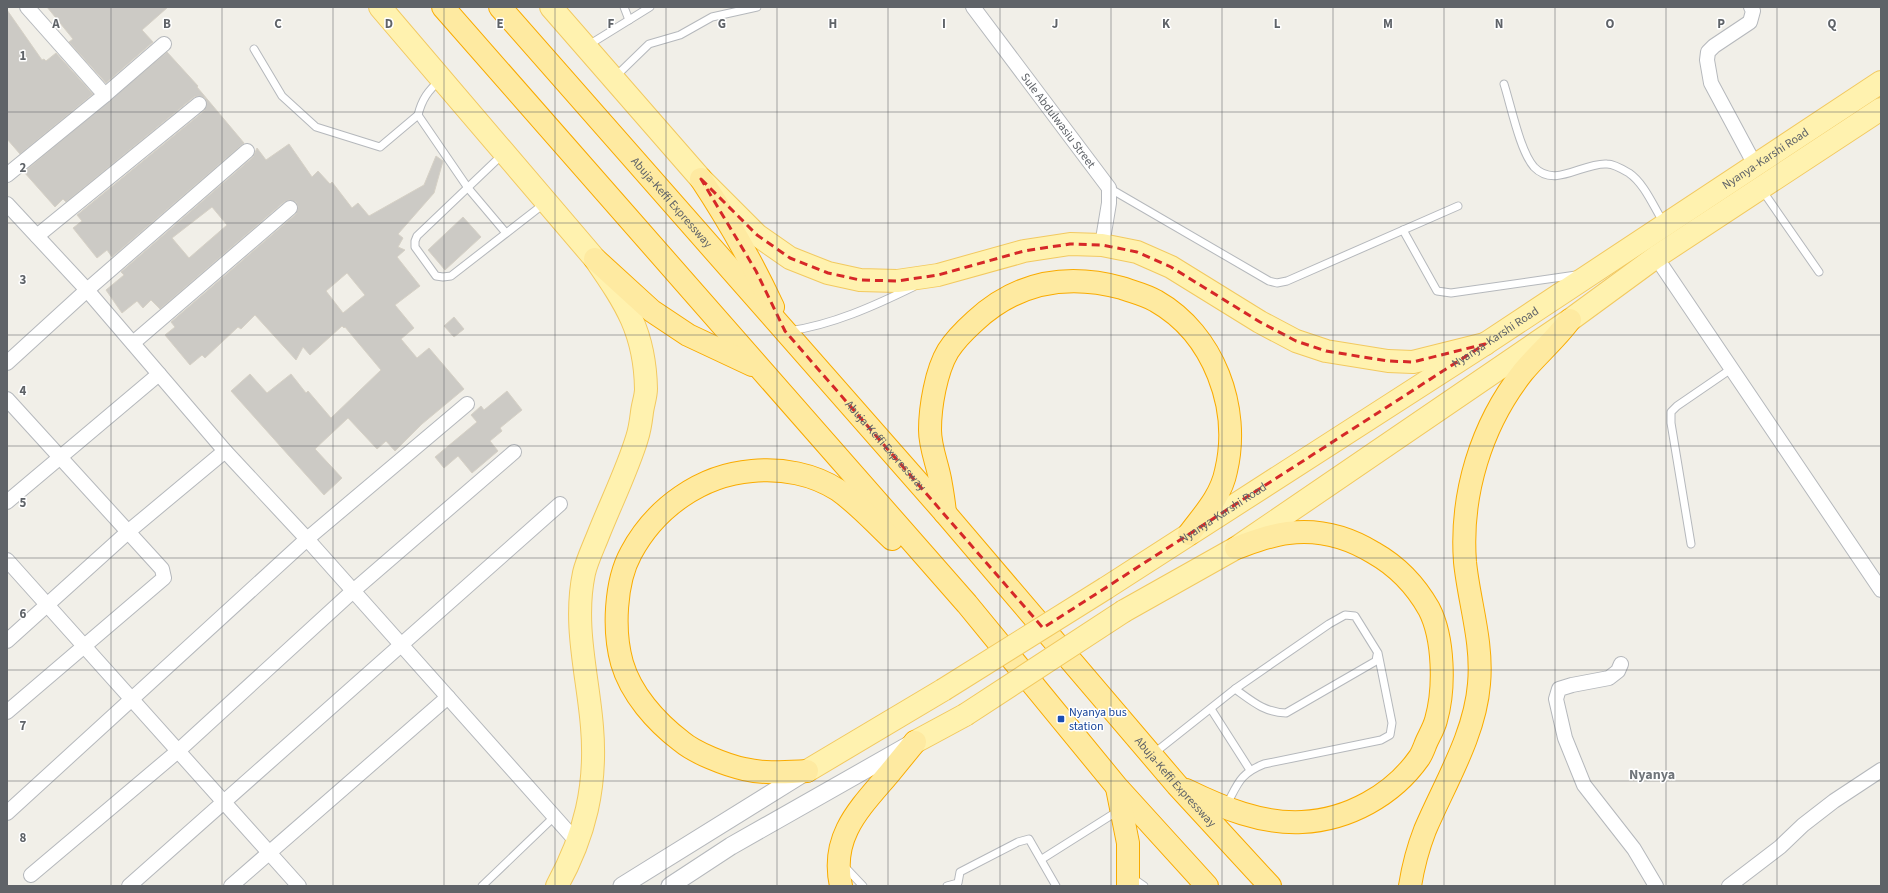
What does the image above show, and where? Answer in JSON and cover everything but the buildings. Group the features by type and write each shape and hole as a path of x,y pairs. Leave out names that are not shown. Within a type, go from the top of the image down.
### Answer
{"highway":[{"path":"443,7 967,604 1117,787 1207,886"},
{"name":"Abuja-Keffi Expressway","path":"500,7 945,513 1177,786 1270,886"},
{"path":"701,179 727,219 753,266 785,331"},
{"path":"595,259 652,311 688,335 760,369"},
{"path":"945,513 930,429 938,378 948,352 984,312 1009,296 1034,285 1062,281 1084,281 1110,285 1139,293 1157,301 1180,319 1202,343 1217,369 1227,402 1229,446 1226,472 1216,499 1189,534"},
{"path":"1410,886 1425,831 1461,749 1473,714 1479,684 1477,631 1466,562 1465,528 1473,470 1484,440 1499,409 1523,373 1570,320"},
{"path":"807,771 763,772 745,769 719,761 682,742 648,710 632,687 622,664 616,634 621,581 631,554 644,534 662,512 681,496 702,484 722,476 765,470 801,474 820,481 837,490 857,505 921,567 967,604"},
{"path":"1177,786 1225,808 1274,822 1302,822 1328,819 1349,813 1369,803 1396,782 1419,757 1436,720 1441,690 1441,663 1437,632 1430,611 1420,594 1402,574 1385,559 1348,540 1320,533 1289,533 1236,548"},
{"path":"841,886 839,862 844,837 853,817 863,802 915,742"},
{"path":"1117,787 1128,843 1133,882"}],"main road":[{"path":"380,7 595,259 620,296 635,326 644,355 646,391 638,437 584,572 580,601 579,624 592,728 593,764 591,793 586,817 569,864 557,886"},
{"path":"551,7 701,179 757,235 790,258 828,273 860,280 897,281 938,275 1024,251 1070,244 1102,245 1137,252 1171,267 1260,322 1296,341 1326,352 1388,361 1412,362 1485,344"},
{"name":"Nyanya-Karshi Road","path":"807,771 944,690 1106,588 1485,344 1881,82"},
{"name":"Nyanya-Karshi Road","path":"915,742 965,715 1124,611 1236,548 1570,320 1656,257 1881,109"}],"street":[{"path":"27,7 105,95"},
{"name":"Sule Abdulwasiu Street","path":"973,7 1109,188"},
{"path":"1751,7 1752,18 1750,22 1714,46 1708,52 1707,60 1711,83 1755,165"},
{"path":"7,175 105,95 164,44"},
{"path":"37,236 199,104"},
{"path":"7,363 87,290 247,151"},
{"path":"1102,245 1109,203 1109,188"},
{"path":"133,343 290,208"},
{"path":"9,210 37,236 87,290 225,451 307,539 577,842"},
{"path":"1656,257 1881,590"},
{"path":"7,502 159,374"},
{"path":"7,399 129,531 162,569 164,578 7,712"},
{"path":"7,813 307,539 466,404"},
{"path":"7,641 129,531 225,451"},
{"path":"31,875 178,751 353,591 514,452"},
{"path":"129,886 223,801 560,504"},
{"path":"7,560 299,886"},
{"path":"1621,664 1618,671 1609,678 1558,689 1556,699 1565,738 1584,785 1634,849 1656,886"},
{"path":"231,886 448,697"},
{"path":"670,886 731,846 915,742"},
{"path":"1729,886 1780,847 1809,820 1881,770"},
{"path":"622,886 807,771"}],"lane":[{"path":"624,7 629,20"},
{"path":"586,47 650,7"},
{"path":"613,79 649,44 680,36 712,17 757,7"},
{"path":"254,50 282,96 316,127 380,147 418,115 421,102 429,91 442,79"},
{"path":"1504,84 1524,149 1533,166 1542,174 1556,176 1607,164 1629,174 1640,184 1665,225"},
{"path":"418,115 468,188 506,233"},
{"path":"505,153 418,236 415,241 415,247 436,276 451,276 546,202"},
{"path":"1109,188 1263,278 1277,283 1288,281 1458,206"},
{"path":"1760,188 1819,272"},
{"path":"1403,230 1437,292 1451,293 1594,272"},
{"path":"785,331 808,328 836,320 884,301 938,275"},
{"path":"1691,544 1671,423 1671,412 1677,406 1731,369"},
{"path":"1152,755 1235,689 1345,615 1355,616 1378,653 1392,723 1390,735 1381,740 1264,764 1250,770 1243,776 1225,808"},
{"path":"1235,689 1273,713 1286,714 1376,662 1378,653"},
{"path":"1211,709 1250,770"},
{"path":"1042,859 1122,809"},
{"path":"482,886 555,816"},
{"path":"946,886 959,884 960,872 1018,842 1029,839 1042,859 1056,886"},
{"path":"839,862 863,886"}],"highlighted area":[{"path":"701,179 757,235 790,258 828,273 860,280 897,281 938,275 1024,251 1070,244 1102,245 1137,252 1171,267 1260,322 1296,341 1326,351 1388,361 1413,362 1485,344 1043,628 785,331 756,271"}],"place":[{"name":"Nyanya bus station","path":"1061,719"}],"district":[{"name":"Nyanya","path":"1652,774"}]}
